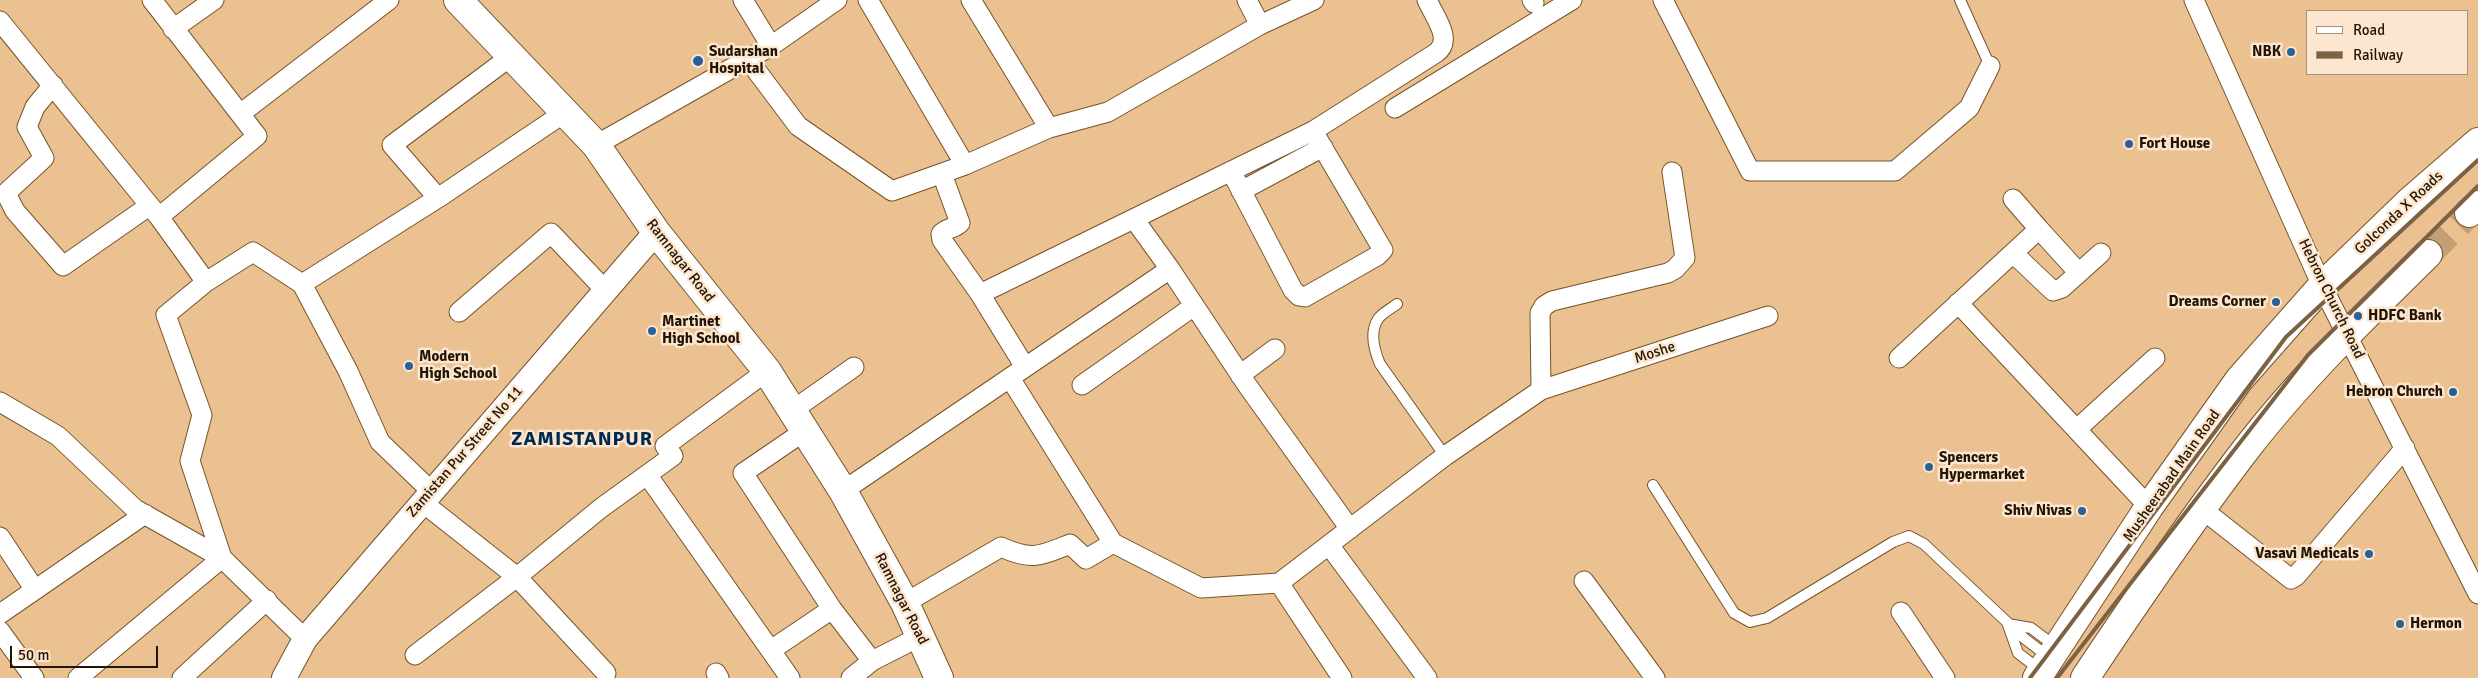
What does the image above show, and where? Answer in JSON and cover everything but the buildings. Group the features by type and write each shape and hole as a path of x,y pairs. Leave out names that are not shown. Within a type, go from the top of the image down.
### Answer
{"main road":[{"name":"Ramnagar Road","path":"463,2 510,57 596,145 656,232 767,371 800,420 843,491 906,603 939,678"},
{"name":"Golconda X Roads","path":"2322,286 2410,201 2476,149"},
{"path":"2085,678 2202,509 2248,447 2348,334 2428,254"},
{"name":"Musheerabad Main Road","path":"2046,663 2149,507 2239,380 2322,286"}],"street":[{"path":"52,85 35,107 27,127 44,158 6,193 8,214 63,266 154,212 257,136 152,0"},
{"path":"173,29 214,0"},
{"path":"240,114 389,0"},
{"path":"743,0 772,46"},
{"path":"596,145 747,58 772,46 811,16 838,0"},
{"path":"868,0 964,165"},
{"path":"971,0 1049,128"},
{"path":"1247,0 1260,25"},
{"path":"747,58 798,126 892,192 942,174 1049,128 1108,112 1260,25 1314,0"},
{"path":"1241,191 1318,139 1440,50 1444,36 1427,0"},
{"path":"1395,108 1572,0"},
{"path":"1662,0 1750,172 1895,172 1969,108 1990,66"},
{"name":"Hebron Church Road","path":"2194,0 2322,286 2348,334 2478,594"},
{"path":"0,20 154,212 206,282"},
{"path":"438,198 392,145 510,57"},
{"path":"302,284 438,198 564,113"},
{"path":"980,294 1231,171 1318,139"},
{"path":"1231,171 1293,290 1300,296 1305,297 1378,256 1383,250 1318,139"},
{"path":"1541,390 1540,312 1544,306 1552,301 1668,273 1675,269 1685,258 1672,172"},
{"path":"942,174 960,223 955,229 944,231 941,234 942,240 980,294 1025,367"},
{"path":"2013,199 2079,273"},
{"path":"1134,219 1170,269 1240,375 1350,529"},
{"path":"1899,358 2039,229"},
{"name":"Zamistan Pur Street No 11","path":"284,678 305,639 426,496 656,232"},
{"path":"459,312 551,233 605,290"},
{"path":"222,558 190,461 202,415 166,315 206,282 254,252 302,284 348,371 380,442 426,496 517,577 606,673"},
{"path":"2013,253 2054,291 2062,288 2101,253"},
{"path":"843,491 1170,269"},
{"path":"1958,303 2149,507"},
{"path":"1082,385 1194,306"},
{"name":"Moshe","path":"1279,583 1445,456 1541,390 1768,316"},
{"path":"1240,375 1275,349"},
{"path":"2077,429 2155,358"},
{"path":"854,367 743,473 832,609 872,661"},
{"path":"415,655 517,577 600,508 648,476 673,456 665,446 767,371"},
{"path":"1010,378 1113,543 1201,588 1279,583 1342,678"},
{"path":"0,402 58,436 136,509 222,558 305,639"},
{"path":"2202,509 2291,579 2296,576 2405,448"},
{"path":"648,476 790,678"},
{"path":"0,614 145,514"},
{"path":"0,537 35,590"},
{"path":"906,603 1001,547 1015,554 1038,557 1070,544 1086,559 1113,543"},
{"path":"1329,546 1427,678"},
{"path":"78,678 222,558"},
{"path":"1584,581 1655,678"},
{"path":"182,678 267,600"},
{"path":"771,650 832,609"},
{"path":"1901,612 1945,678"},
{"path":"0,631 34,678"},
{"path":"851,678 872,661 921,636"}],"lane":[{"path":"1960,0 1990,66"},
{"path":"1397,304 1378,319 1372,339 1374,351 1380,364 1445,456"},
{"path":"1653,485 1734,613 1750,622 1767,618 1893,542 1909,536 1924,544 2046,663"},
{"path":"2008,624 2018,653 2046,663"}],"tunnel":[{"path":"2428,254 2469,213"}],"railway":[{"path":"2030,678 2286,337 2478,160"},
{"path":"2057,678 2308,355 2478,186"}],"place":[{"name":"NBK","path":"2291,52"},
{"name":"Sudarshan Hospital","path":"698,61"},
{"name":"Fort House","path":"2129,144"},
{"name":"Dreams Corner","path":"2276,302"},
{"name":"HDFC Bank","path":"2358,316"},
{"name":"Martinet High School","path":"652,331"},
{"name":"Modern High School","path":"409,366"},
{"name":"Hebron Church","path":"2453,392"},
{"name":"Spencers Hypermarket","path":"1929,467"},
{"name":"Shiv Nivas","path":"2082,511"},
{"name":"Vasavi Medicals","path":"2369,554"},
{"name":"Hermon","path":"2400,624"}],"district":[{"name":"ZAMISTANPUR","path":"582,440"}]}
